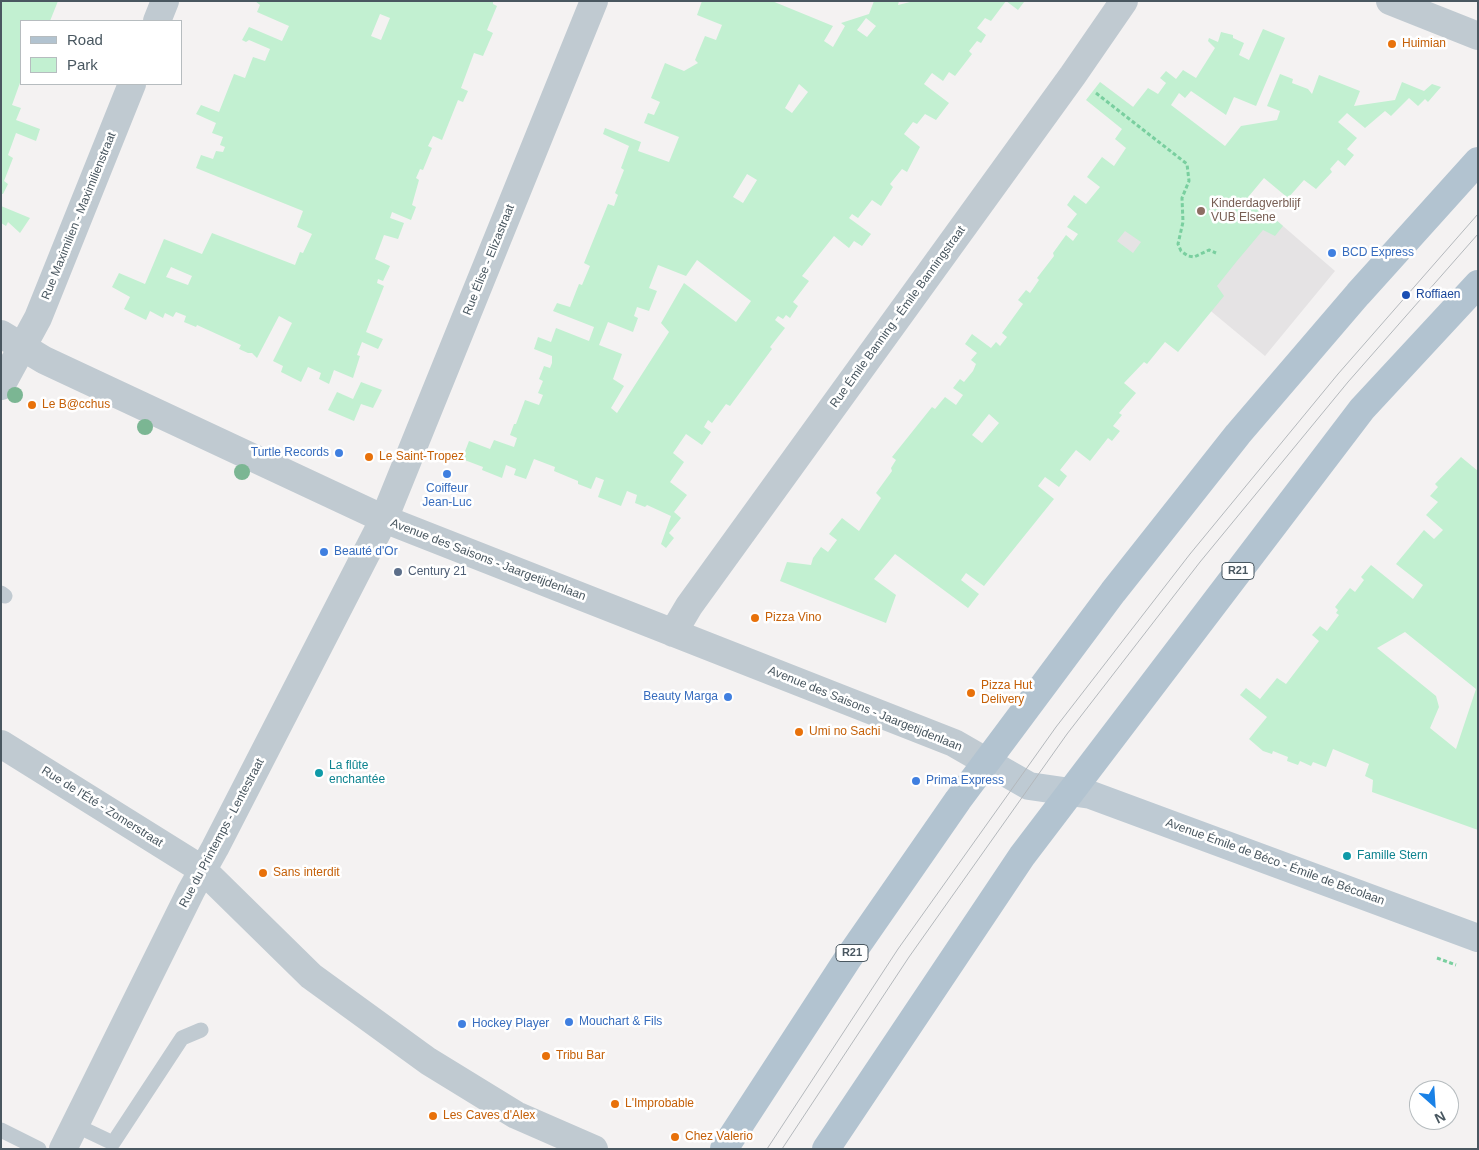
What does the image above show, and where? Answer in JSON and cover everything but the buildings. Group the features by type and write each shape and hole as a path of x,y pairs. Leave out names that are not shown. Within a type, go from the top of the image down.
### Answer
{"main road":[{"name":"R21","path":"724,1149 847,960 987,762 1113,592 1238,434 1358,294 1478,161"},
{"name":"R21","path":"826,1149 1022,856 1070,792 1362,409 1478,284"}],"street":[{"path":"157,20 165,1"},
{"name":"Rue Élise - Elizastraat","path":"384,519 594,1"},
{"name":"Rue Émile Banning - Émile Banningstraat","path":"673,633 689,606 1073,76 1124,1"},
{"path":"1390,1 1478,36"},
{"name":"Rue Maximilien - Maximilienstraat","path":"1,386 12,341 38,318 132,85"},
{"name":"Avenue des Saisons - Jaargetijdenlaan","path":"12,341 44,360 384,519 954,743 987,762"},
{"name":"Rue du Printemps - Lentestraat","path":"69,1137 203,870 384,519"},
{"name":"Rue de l'Été - Zomerstraat","path":"1,744 203,870 311,976 428,1060 516,1115 594,1149"},
{"name":"Avenue Émile de Béco - Émile de Bécolaan","path":"987,762 1029,786 1092,795 1478,938"}],"lane":[{"path":"69,1137 113,1143 182,1038 201,1030"},
{"path":"1,1130 38,1149"}],"path":[{"path":"1090,88 1187,164 1189,181 1182,198 1183,222 1178,244 1181,251 1188,256 1194,257 1209,250 1216,253"},
{"path":"1437,958 1456,965"}],"shaded area":[{"name":"Kinderdagverblijf VUB Elsene","path":"1100,82 1224,175 1335,271 1265,356 1212,312 1113,241 1174,165"}],"green space":[{"path":"1,1 58,1 50,20 20,20 20,83 12,105 21,108 16,120 40,129 36,141 16,133 8,155 13,158 4,181 8,184 3,194 1,194"},
{"path":"255,1 493,1 493,4 497,6 487,30 493,33 483,56 474,53 461,88 468,91 463,102 458,100 442,140 433,136 428,146 432,148 423,170 420,169 416,178 419,180 412,205 416,207 411,220 392,212 390,218 404,223 398,239 384,235 375,259 390,266 383,281 378,279 377,283 384,286 366,332 383,339 378,349 362,342 357,355 360,356 353,378 334,370 329,384 319,379 321,373 308,367 301,382 281,372 283,366 273,361 292,323 279,316 257,358 252,353 239,349 241,345 197,325 196,327 184,322 186,316 176,312 173,317 165,313 163,318 150,311 146,320 124,309 130,297 112,287 119,273 145,284 164,239 202,254 212,233 295,265 300,252 303,253 312,234 297,227 303,211 196,168 201,155 213,159 216,151 223,152 225,147 220,145 223,137 212,133 216,123 196,114 201,105 219,112 234,74 245,78 253,57 265,61 270,49 249,40 246,42 242,40 249,27 282,41 289,26 257,12 260,5","holes":["380,14 390,18 381,40 371,36","171,267 192,276 188,285 166,277"]},
{"path":"702,1 772,1 833,26 824,41 833,47 845,26 841,23 869,14 874,1 899,1 898,5 914,1 1006,1 991,21 985,18 977,28 986,35 981,43 977,41 969,51 972,54 955,76 949,72 943,81 932,73 924,84 949,103 936,120 925,114 917,124 913,122 904,134 920,147 907,172 902,169 890,184 893,187 881,206 872,200 858,218 852,214 849,218 871,234 862,246 854,241 849,248 834,236 802,276 809,281 793,302 798,306 790,318 786,315 783,319 778,316 775,320 785,328 770,347 772,349 730,406 726,404 712,423 708,420 704,427 711,432 702,445 686,434 673,453 684,462 670,482 687,495 674,512 681,518 669,533 674,538 666,548 661,544 671,516 647,505 645,507 635,503 637,495 627,491 621,506 598,497 604,480 596,477 591,489 578,484 578,481 554,471 555,467 534,459 526,479 514,475 516,469 506,465 502,478 482,470 483,467 462,459 469,441 490,449 494,440 514,447 517,438 510,435 514,424 516,424 525,400 539,405 543,395 538,393 543,381 539,379 544,366 550,368 552,363 552,356 534,349 538,337 551,342 556,328 589,341 594,327 553,311 557,303 570,307 579,284 582,285 590,266 584,263 608,204 614,206 618,195 615,193 624,170 621,168 629,146 603,134 605,128 641,142 638,151 669,162 679,137 644,123 648,113 654,115 660,102 651,98 665,63 684,71 698,63 695,60 705,36 716,40 722,25 697,15","holes":["866,18 876,26 867,37 857,30","799,84 808,92 792,113 785,108","747,174 757,180 743,203 733,197","697,260 751,301 736,322 684,283 661,323 669,332 617,413 611,408 624,386 613,379 622,354 599,345 608,322 633,332 638,318 634,316 637,307 649,311 657,291 649,288 658,265 686,276"]},
{"path":"1006,1 1024,2 1018,10"},
{"path":"1263,29 1285,38 1256,106 1234,97 1226,115 1191,91 1185,98 1179,93 1171,105 1225,146 1241,126 1277,120 1280,111 1267,106 1280,74 1293,79 1292,83 1308,89 1312,94 1319,75 1360,91 1354,106 1395,100 1402,82 1424,91 1432,84 1441,87 1428,102 1425,99 1418,106 1409,98 1391,116 1385,111 1365,128 1347,113 1338,122 1357,138 1347,149 1354,155 1345,166 1338,160 1330,169 1332,172 1316,189 1304,180 1288,198 1264,178 1249,196 1283,226 1275,236 1263,230 1237,261 1217,286 1224,296 1178,352 1165,342 1147,364 1144,362 1124,383 1136,393 1119,413 1122,415 1113,426 1120,431 1112,441 1108,438 1090,461 1076,450 1060,470 1067,476 1059,487 1045,477 1038,486 1054,499 984,586 966,573 961,580 979,594 968,608 895,554 874,579 896,595 886,623 780,581 787,562 811,565 813,558 821,547 828,552 837,540 829,534 842,518 859,531 881,498 876,493 892,471 891,468 896,460 892,457 932,407 935,409 945,397 956,405 963,395 953,388 960,379 964,382 976,364 971,360 977,353 965,344 972,334 991,348 996,342 1000,346 1007,337 1002,333 1023,304 1018,300 1026,290 1030,293 1039,280 1037,278 1054,256 1053,253 1066,235 1073,241 1078,234 1067,227 1077,214 1067,205 1074,195 1086,204 1100,187 1087,177 1102,157 1114,166 1126,148 1115,139 1122,129 1086,100 1100,82 1133,107 1148,88 1158,94 1166,83 1160,78 1166,71 1176,79 1183,70 1196,78 1215,48 1208,41 1209,38 1218,42 1221,32 1233,35 1233,38 1244,43 1239,55 1249,60","holes":["1125,231 1141,242 1133,253 1117,241","989,414 999,423 982,443 972,435"]},
{"path":"1,206 30,218 20,233 8,222 6,226 1,223"},
{"path":"361,382 382,390 373,408 361,404 354,421 328,410 337,392 353,399"},
{"path":"1461,457 1478,471 1478,830 1372,792 1373,780 1365,776 1369,764 1333,749 1326,767 1313,762 1311,766 1300,761 1298,765 1287,761 1288,757 1273,751 1272,754 1263,751 1249,739 1267,717 1240,695 1246,688 1260,699 1277,678 1286,684 1319,641 1312,635 1320,626 1327,631 1339,615 1336,613 1338,610 1335,607 1350,588 1355,592 1364,580 1361,577 1371,565 1413,599 1423,585 1396,564 1424,530 1434,539 1443,530 1426,515 1438,502 1430,496 1438,487 1435,484","holes":["1405,632 1476,689 1456,749 1430,728 1439,707 1436,696 1377,648"]}],"tram line":[{"path":"767,1149 898,949 1056,727 1190,554 1338,374 1478,214"},
{"path":"782,1149 909,957 1067,734 1200,562 1348,382 1478,234"}],"place":[{"name":"Huimian","path":"1392,44"},
{"name":"Kinderdagverblijf VUB Elsene","path":"1201,211"},
{"name":"BCD Express","path":"1332,253"},
{"name":"Roffiaen","path":"1406,295"},
{"name":"Le B@cchus","path":"32,405"},
{"name":"Turtle Records","path":"339,453"},
{"name":"Le Saint-Tropez","path":"369,457"},
{"name":"Coiffeur Jean-Luc","path":"447,474"},
{"name":"Beauté d'Or","path":"324,552"},
{"name":"Century 21","path":"398,572"},
{"name":"Pizza Vino","path":"755,618"},
{"name":"Pizza Hut Delivery","path":"971,693"},
{"name":"Beauty Marga","path":"728,697"},
{"name":"Umi no Sachi","path":"799,732"},
{"name":"La flûte enchantée","path":"319,773"},
{"name":"Prima Express","path":"916,781"},
{"name":"Famille Stern","path":"1347,856"},
{"name":"Sans interdit","path":"263,873"},
{"name":"Mouchart & Fils","path":"569,1022"},
{"name":"Hockey Player","path":"462,1024"},
{"name":"Tribu Bar","path":"546,1056"},
{"name":"L'Improbable","path":"615,1104"},
{"name":"Les Caves d'Alex","path":"433,1116"},
{"name":"Chez Valerio","path":"675,1137"}]}
